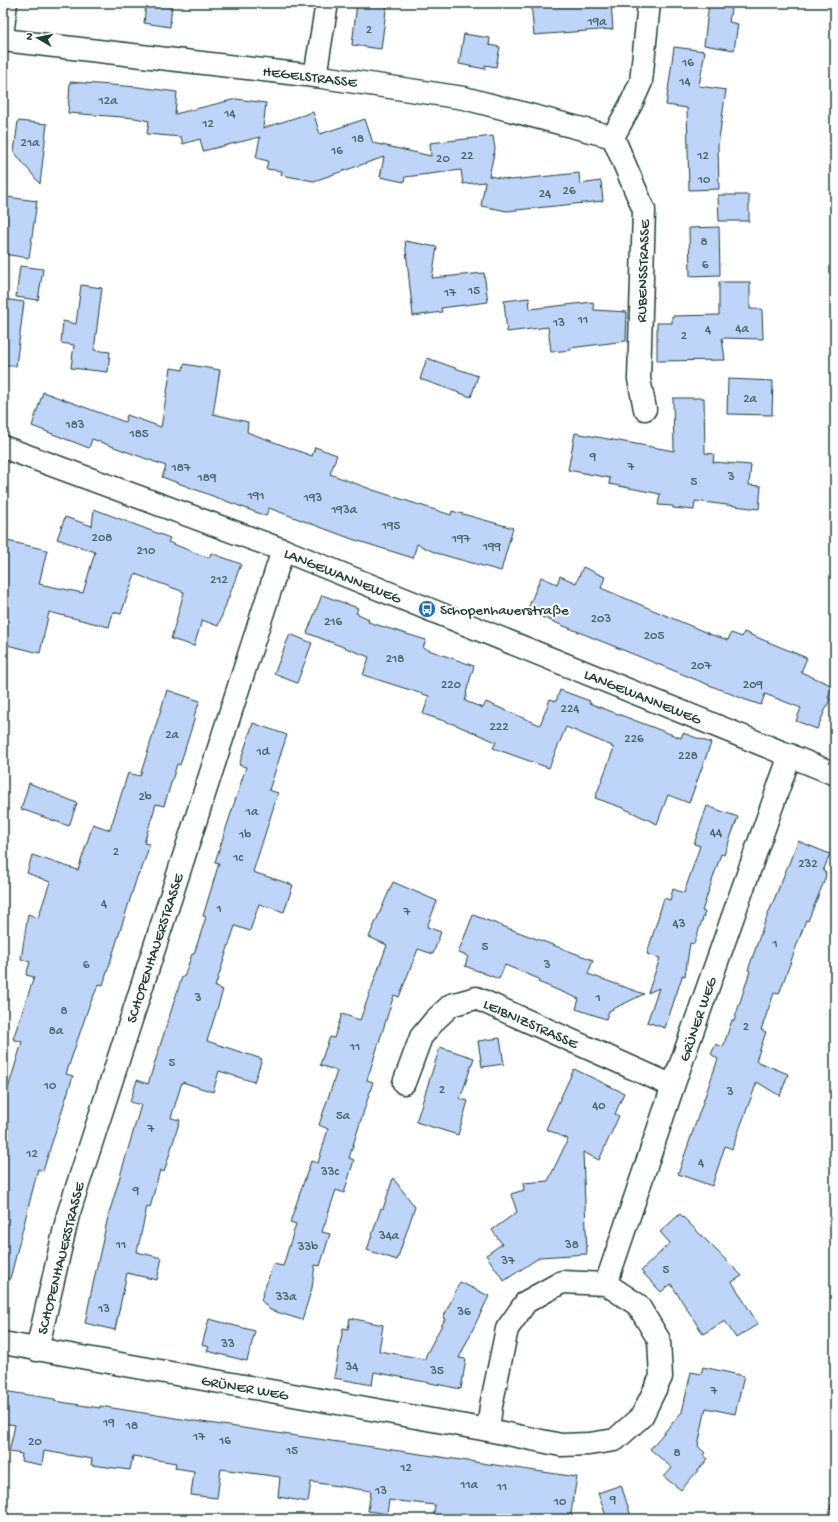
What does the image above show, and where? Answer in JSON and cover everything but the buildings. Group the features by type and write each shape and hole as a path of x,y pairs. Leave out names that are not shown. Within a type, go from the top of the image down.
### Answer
{"street":[{"path":"3,28 6,3"},
{"path":"315,76 327,3"},
{"path":"613,137 641,82 649,3"},
{"name":"HEGELSTRASSE","path":"3,40 315,76 464,98 613,137"},
{"name":"RUBENSSTRASSE","path":"613,137 644,210 639,379 645,409"},
{"name":"LANGEWANNEWEG","path":"3,447 282,550 835,774"},
{"name":"SCHOPENHAUERSTRASSE","path":"37,1350 68,1215 282,550"},
{"name":"GRÜNER WEG","path":"3,1343 561,1444 588,1444 615,1440 642,1416 661,1377 659,1340 638,1305 606,1284 790,755"},
{"name":"LEIBNIZSTRASSE","path":"404,1083 421,1037 435,1020 451,1005 476,998 674,1086"},
{"path":"488,1430 507,1329 526,1302 562,1282 606,1284"}],"railway":[{"path":"831,1519 835,1441"}],"place":[{"name":"Schopenhauerstraße","path":"427,609"}]}
